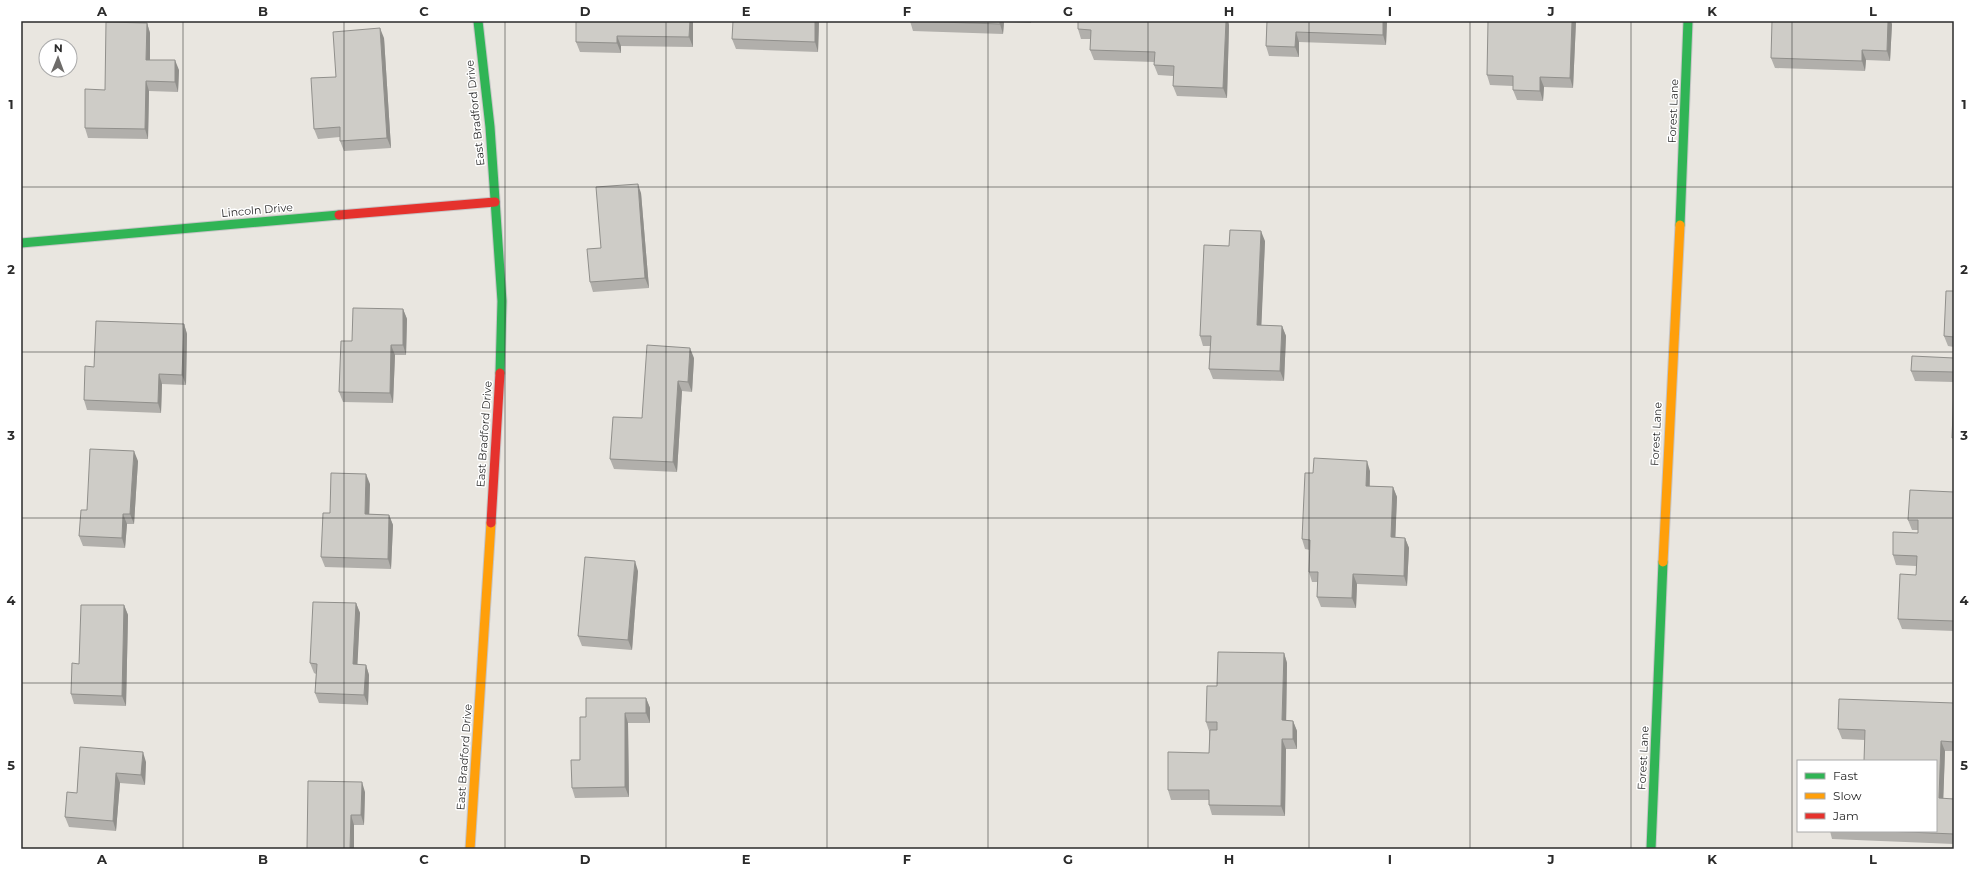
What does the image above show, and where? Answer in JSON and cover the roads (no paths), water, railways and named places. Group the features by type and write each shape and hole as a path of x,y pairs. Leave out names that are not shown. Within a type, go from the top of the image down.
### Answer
{"street":[{"name":"East Bradford Drive","path":"470,849 502,346 502,301 490,127 478,21"},
{"name":"Forest Lane","path":"1651,849 1666,476 1679,248 1688,21"},
{"name":"Lincoln Drive","path":"21,243 495,202"}]}
